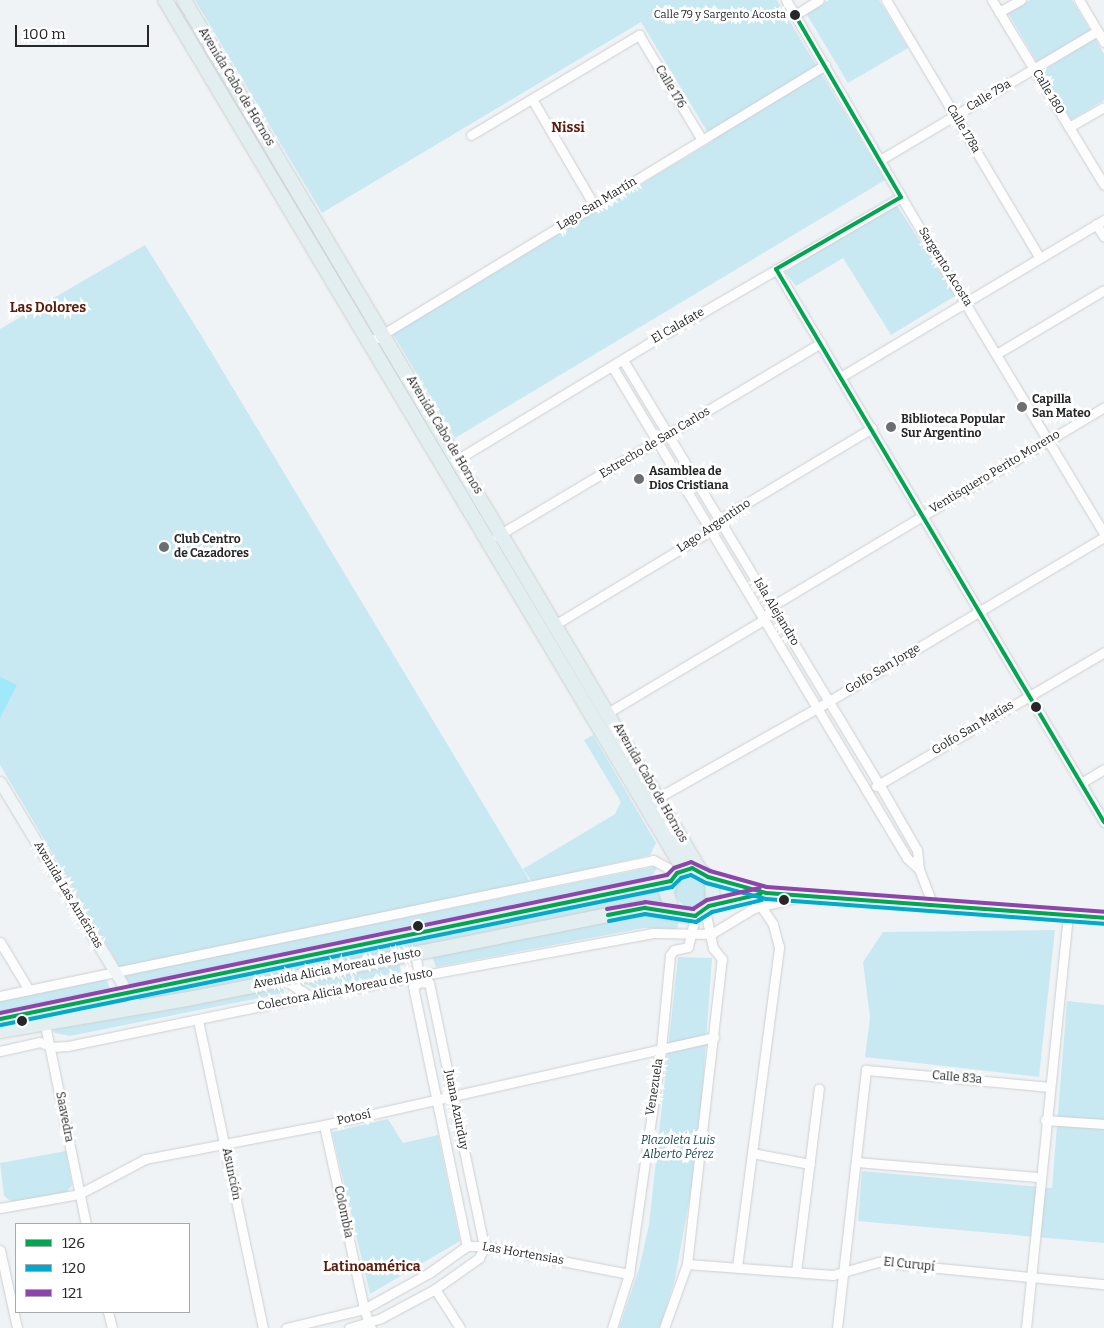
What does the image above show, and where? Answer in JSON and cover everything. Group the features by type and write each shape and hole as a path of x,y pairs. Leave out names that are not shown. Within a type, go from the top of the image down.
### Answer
{"main road":[{"name":"Avenida Cabo de Hornos","path":"165,0 489,541 677,875"},
{"name":"Avenida Cabo de Hornos","path":"184,0 609,712 704,875"},
{"name":"Avenida Las Américas","path":"0,782 136,1007"},
{"name":"Avenida Alicia Moreau de Justo","path":"0,1031 126,991 677,875 704,875 766,893 1104,918"},
{"path":"673,912 666,891 677,875"},
{"path":"703,911 714,892 704,875"},
{"name":"Avenida Alicia Moreau de Justo","path":"0,1019 136,1007 284,980 645,908 673,912 703,911 766,893"}],"street":[{"name":"Sargento Acosta","path":"786,0 901,197 1050,440 1104,535"},
{"path":"795,15 819,0"},
{"name":"Calle 178a","path":"886,0 1040,258"},
{"name":"Calle 180","path":"992,0 1104,185"},
{"path":"999,12 1021,0"},
{"path":"1079,0 1104,42"},
{"name":"Calle 79a","path":"880,160 1097,31"},
{"name":"Calle 176","path":"532,99 639,35 702,140"},
{"name":"Lago San Martín","path":"370,342 824,65"},
{"path":"471,136 532,99 594,206"},
{"path":"1069,127 1104,107"},
{"name":"El Calafate","path":"458,459 776,269 901,197"},
{"path":"842,376 1100,222 1104,237"},
{"path":"776,269 842,376 1027,696 1104,822"},
{"path":"998,353 1104,290"},
{"name":"Estrecho de San Carlos","path":"489,541 821,343"},
{"name":"Isla Alejandro","path":"623,360 829,700 917,850 919,869 931,901 936,907"},
{"name":"Isla Alejandro","path":"612,366 659,440 908,858 919,869"},
{"name":"Ventisquero Perito Moreno","path":"772,606 1104,407"},
{"name":"Lago Argentino","path":"556,624 712,530 720,519 872,428"},
{"name":"Golfo San Jorge","path":"659,797 819,707 1104,535"},
{"path":"609,712 765,619 772,606"},
{"name":"Golfo San Matías","path":"869,791 1104,652"},
{"path":"1080,783 1104,769"},
{"path":"0,996 653,860 677,875"},
{"path":"711,934 761,906 805,896"},
{"path":"737,1267 779,947 773,924 761,906"},
{"path":"692,934 703,911"},
{"path":"664,1328 687,1264 722,959 713,948 711,934 703,911"},
{"path":"1026,1328 1048,1087 1068,916"},
{"name":"Colectora Alicia Moreau de Justo","path":"0,1051 40,1042 51,1047 68,1046 310,996 420,978 652,933 711,934"},
{"name":"Venezuela","path":"612,1328 629,1274 661,1049 670,955 674,950 688,947 692,934"},
{"path":"0,942 29,990"},
{"name":"Juana Azurduy","path":"414,954 420,978 429,983 454,1094 484,1246"},
{"name":"Juana Azurduy","path":"420,978 413,986 467,1246"},
{"path":"284,980 310,996"},
{"name":"Saavedra","path":"43,1016 51,1047 86,1223"},
{"name":"Asunción","path":"198,1020 262,1328"},
{"name":"Potosí","path":"0,1208 79,1194 145,1159 324,1125 454,1094 714,1038"},
{"name":"Calle 83a","path":"856,1162 866,1070 1048,1087"},
{"path":"796,1272 819,1088"},
{"path":"1045,1120 1104,1124"},
{"name":"Colombia","path":"324,1125 364,1309 370,1326"},
{"path":"752,1154 810,1164"},
{"path":"838,1328 856,1162 1040,1177"},
{"name":"Las Hortensias","path":"286,1328 364,1309 429,1273 467,1246 484,1246 629,1274"},
{"path":"349,1328 370,1326 435,1289 479,1258 484,1246"},
{"path":"0,1250 17,1328"},
{"name":"El Curupí","path":"687,1264 796,1272 845,1273 878,1262 1104,1284"},
{"path":"435,1289 460,1328"},
{"path":"108,1313 112,1328"}],"green space":[{"path":"195,0 777,0 885,180 455,438 393,334 713,141 641,22 322,213"},
{"path":"829,0 879,0 908,48 848,83 806,13"},
{"path":"1030,0 1072,0 1090,30 1037,62 1008,13"},
{"path":"1095,39 1104,54 1104,100 1071,120 1042,71"},
{"path":"896,204 955,296 891,335 843,258 796,286 785,272"},
{"name":"Club Centro de Cazadores","path":"145,245 532,885 123,972 0,765 0,329"},
{"path":"593,735 656,843 650,855 532,882 523,869 615,814 621,802 584,740"},
{"path":"658,866 650,880 129,987 123,975"},
{"path":"691,875 697,876 702,880 706,885 706,897 702,902 697,906 691,907 685,906 680,902 676,897 675,891 676,885 680,880 685,876"},
{"path":"658,889 664,906 141,1003 138,992"},
{"path":"640,915 679,920 677,929 644,928 436,967 432,957"},
{"path":"1055,930 1039,1077 865,1057 870,1018 863,962 883,932"},
{"name":"Plazoleta Luis Alberto Pérez","path":"678,957 712,958 698,1152 675,1279 660,1328 619,1328 639,1269 649,1225"},
{"path":"399,963 401,972 316,989 301,981"},
{"path":"105,974 110,990 0,1013 0,996"},
{"path":"283,986 284,993 70,1036 55,1033 50,1025 151,1013"},
{"path":"1067,1001 1104,1005 1104,1243 858,1221 862,1171 1052,1188"},
{"path":"388,1119 403,1143 438,1135 460,1241 370,1294 332,1132"},
{"path":"66,1151 72,1185 67,1192 12,1202 4,1196 0,1163"}],"water":[{"path":"0,677 17,685 0,718"}],"transit line":[{"name":"126","path":"795,15 901,197"},
{"name":"126","path":"776,269 901,197"},
{"name":"126","path":"776,269 1104,822"},
{"name":"121","path":"0,1013 667,875 674,868 691,862 710,871 767,887 1104,912"},
{"name":"126","path":"0,1019 671,881 677,873 692,868 708,877 766,893 1104,918"},
{"name":"120","path":"1,1025 672,887 681,878 691,875 706,883 766,899 1104,924"},
{"name":"121","path":"607,909 645,902 693,909 707,900 760,888"},
{"name":"126","path":"608,915 645,908 695,916 709,906 761,894"},
{"name":"120","path":"609,921 645,914 696,922 712,912 762,900"}],"place":[{"name":"Calle 79 y Sargento Acosta","path":"795,15"},
{"name":"Capilla San Mateo","path":"1022,407"},
{"name":"Biblioteca Popular Sur Argentino","path":"891,427"},
{"name":"Asamblea de Dios Cristiana","path":"639,479"},
{"name":"Club Centro de Cazadores","path":"164,547"}],"district":[{"name":"Nissi","path":"568,128"},
{"name":"Las Dolores","path":"48,308"},
{"name":"Latinoamérica","path":"372,1267"}]}
